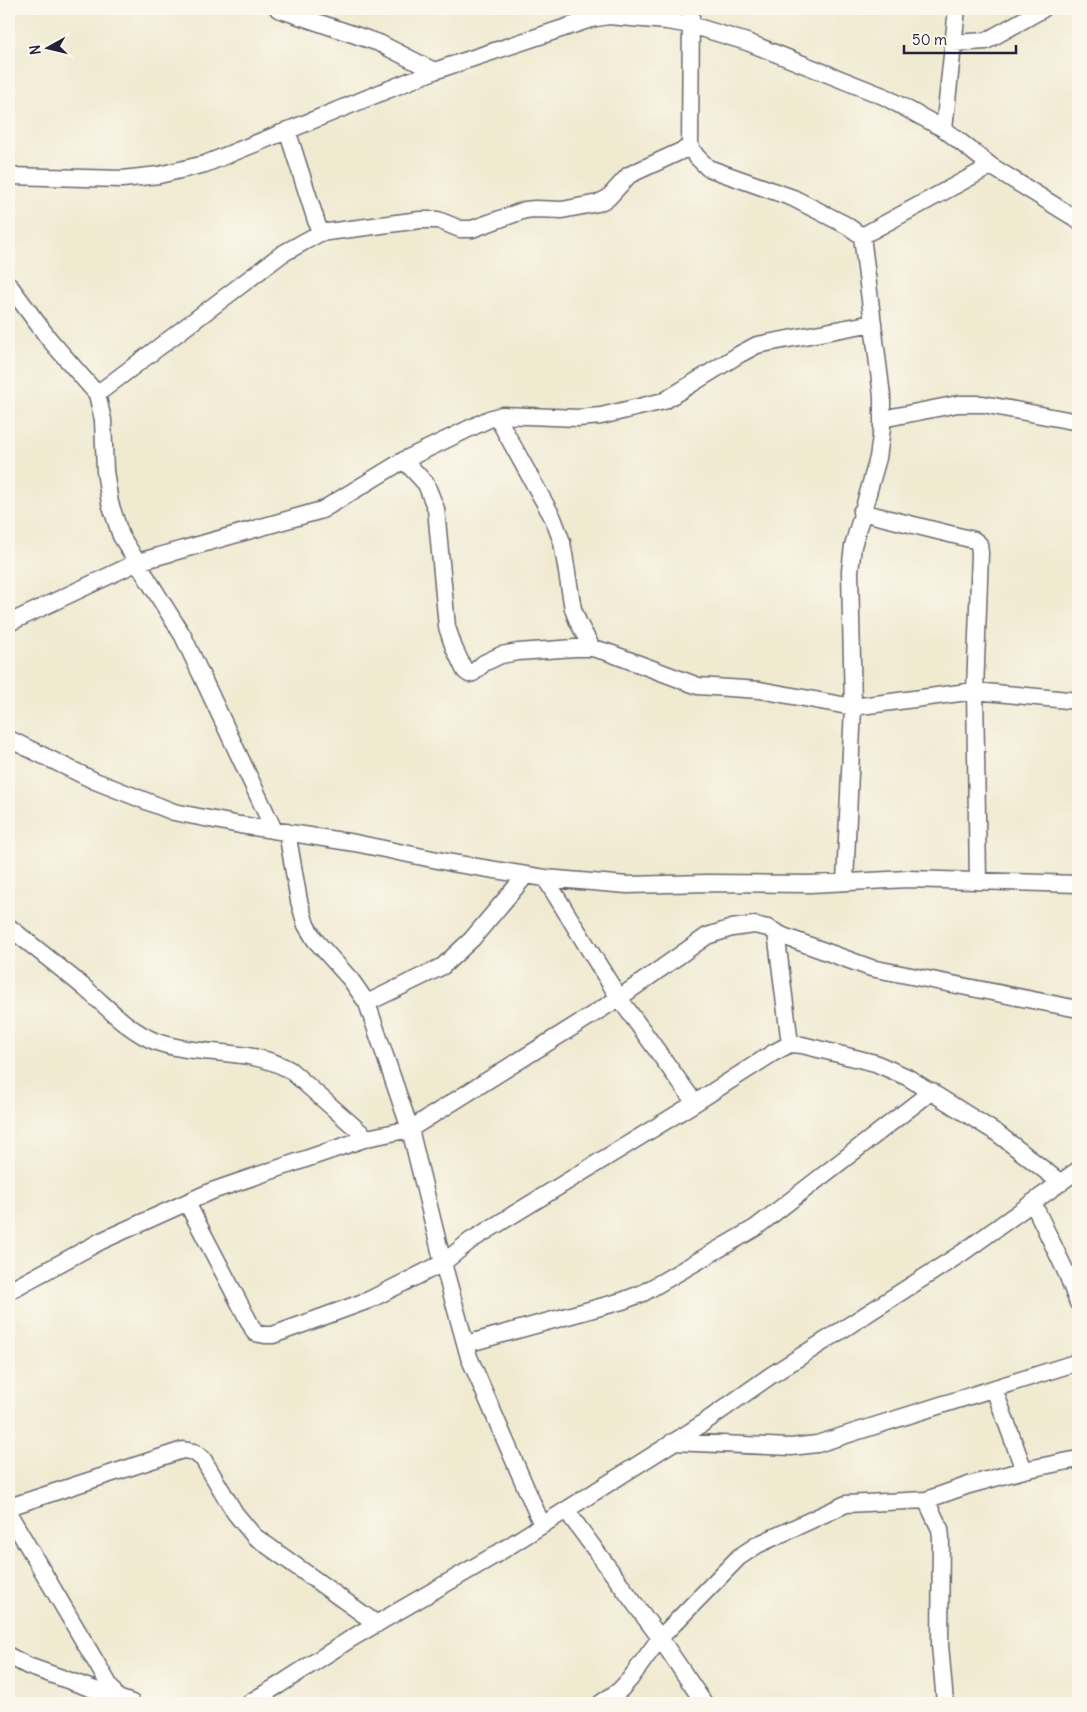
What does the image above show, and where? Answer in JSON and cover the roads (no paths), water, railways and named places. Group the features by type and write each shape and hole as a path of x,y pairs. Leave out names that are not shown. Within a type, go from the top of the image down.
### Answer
{"street":[{"path":"278,9 379,43 434,71"},
{"path":"944,130 957,9"},
{"path":"954,43 986,41 1043,9"},
{"path":"9,176 122,179 159,175 205,164 434,71 605,12 668,21 691,17 747,42 883,96 944,130 991,166 1078,220"},
{"path":"691,17 690,148 697,157 708,168 793,198 846,225 862,236 882,396 882,419 878,458 861,512 853,546 850,571 852,707 845,882"},
{"path":"287,130 320,232"},
{"path":"97,394 282,254 320,232 420,220 438,220 460,229 472,229 525,210 562,210 598,203 608,198 628,175 690,148"},
{"path":"862,236 991,166"},
{"path":"11,291 49,339 97,394 103,420 105,471 110,503 121,536 183,636 280,831 306,925 315,940 351,980 367,1003 410,1129 443,1263 466,1344 480,1384 542,1525"},
{"path":"9,623 138,562 322,510 404,460 489,419 502,415 578,418 601,416 664,401 757,344 873,323"},
{"path":"882,419 958,404 983,404 1078,422"},
{"path":"497,417 553,518 562,542 573,609 592,648"},
{"path":"404,460 426,484 436,509 447,626 454,648 465,671 469,674 473,673 484,663 501,655 518,652 592,648 698,686 760,690 852,707 975,692 1078,701"},
{"path":"861,512 974,540 979,544 975,692 978,880"},
{"path":"9,739 96,781 174,812 355,843 452,863 545,878 627,885 707,883 810,884 908,879 1078,884"},
{"path":"367,1003 443,966 472,939 526,875"},
{"path":"545,878 619,998 695,1103"},
{"path":"9,1291 100,1242 212,1191 367,1138 410,1129 619,998 707,936 732,928 754,925 768,928 871,968 1078,1010"},
{"path":"9,927 134,1030 154,1041 169,1046 263,1058 281,1064 367,1138"},
{"path":"776,932 790,1044"},
{"path":"187,1203 255,1333 265,1336 273,1335 369,1300 443,1263 470,1241 790,1044 802,1045 875,1063 907,1077 932,1091 996,1134 1061,1183"},
{"path":"466,1344 622,1301 643,1293 755,1228 932,1091"},
{"path":"249,1703 280,1686 376,1624 495,1555 672,1442 770,1376 962,1253 1078,1170"},
{"path":"1033,1203 1067,1274 1078,1303"},
{"path":"672,1442 791,1447 817,1444 1078,1362"},
{"path":"994,1389 1024,1470"},
{"path":"9,1507 183,1450 194,1452 203,1459 235,1514 254,1536 376,1624"},
{"path":"601,1703 620,1690 660,1638 739,1557 757,1545 846,1504 926,1500 969,1485 1024,1470 1078,1459"},
{"path":"926,1500 940,1528 941,1538 940,1645 945,1703"},
{"path":"566,1510 660,1638 704,1703"},
{"path":"9,1514 124,1701"},
{"path":"9,1656 28,1666 124,1701"}]}
